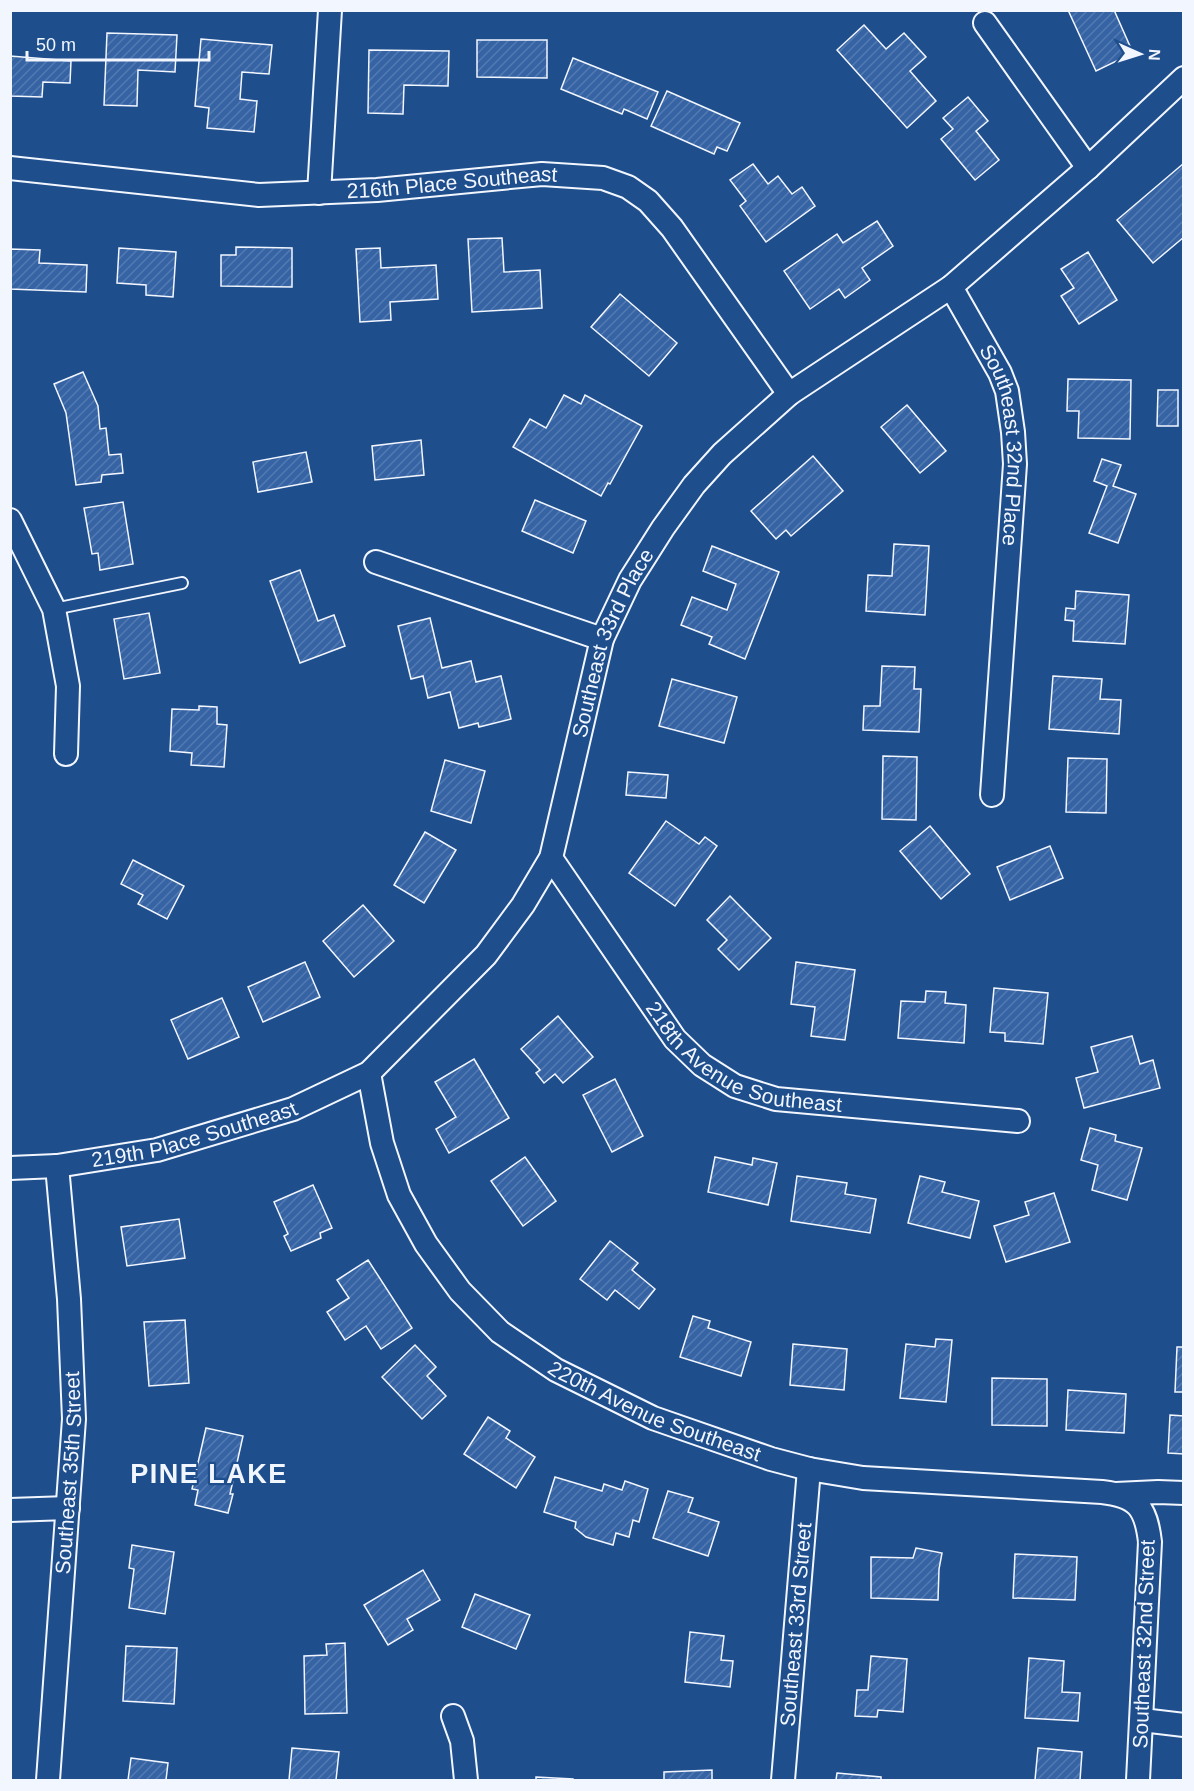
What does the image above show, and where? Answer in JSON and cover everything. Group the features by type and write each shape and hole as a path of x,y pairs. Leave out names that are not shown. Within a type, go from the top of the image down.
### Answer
{"street":[{"path":"319,193 330,10"},
{"path":"985,23 1088,168"},
{"path":"951,287 1088,168 1184,78"},
{"name":"216th Place Southeast","path":"10,168 259,195 377,190 542,174 603,178 628,187 648,201 672,228 789,394"},
{"name":"Southeast 33rd Place","path":"369,1073 486,955 523,905 551,858 602,639 630,580 694,485 722,454 789,394 951,287"},
{"name":"Southeast 32nd Place","path":"951,287 1000,373 1007,391 1013,432 1015,464 992,795"},
{"path":"10,520 54,609 68,686 66,754"},
{"path":"376,562 602,639"},
{"name":"218th Avenue Southeast","path":"551,858 675,1039 702,1065 735,1086 776,1099 1018,1121"},
{"name":"219th Place Southeast","path":"10,1168 57,1166 157,1150 293,1109 369,1073"},
{"name":"220th Avenue Southeast","path":"369,1073 382,1143 399,1195 426,1244 460,1291 500,1332 556,1370 653,1418 771,1459 809,1469 862,1478 1116,1494 1184,1493"},
{"name":"Southeast 35th Street","path":"48,1780 74,1419 69,1299 57,1166"},
{"name":"Southeast 33rd Street","path":"783,1780 809,1469"},
{"name":"220th Avenue Southeast","path":"1116,1494 1132,1499 1141,1509"},
{"path":"10,1510 68,1508"},
{"name":"Southeast 32nd Street","path":"1138,1780 1150,1542 1148,1521 1141,1509"},
{"path":"453,1716 462,1741 466,1780"},
{"path":"1142,1720 1184,1725"}],"lane":[{"path":"54,609 182,583"}],"building":[{"path":"1068,10 1114,10 1133,53 1096,71"},
{"path":"864,25 886,49 904,33 926,57 910,71 936,101 907,128 837,50"},
{"path":"107,33 177,35 175,72 138,70 137,106 104,105"},
{"path":"201,39 272,45 269,74 242,72 240,99 257,101 254,132 207,128 209,108 195,106"},
{"path":"477,40 547,40 547,78 477,77"},
{"path":"369,50 449,51 448,86 404,85 403,114 368,113"},
{"path":"10,56 71,61 70,83 43,82 42,97 10,96"},
{"path":"573,58 658,92 647,119 624,109 622,114 561,89"},
{"path":"667,91 740,123 727,151 717,147 714,154 651,126"},
{"path":"968,97 988,121 976,131 999,160 975,180 941,139 953,129 943,118"},
{"path":"1184,163 1184,237 1153,263 1117,220"},
{"path":"753,164 768,184 778,176 792,194 802,187 815,206 766,242 740,206 746,201 730,180"},
{"path":"877,221 893,246 862,268 870,280 845,298 839,289 810,309 784,271 837,234 843,243"},
{"path":"502,238 504,272 540,270 542,308 472,312 468,239"},
{"path":"236,247 292,248 292,287 221,286 221,255 236,255"},
{"path":"119,248 176,252 173,297 146,295 146,285 117,283"},
{"path":"380,248 381,268 436,265 438,299 390,302 391,320 360,322 356,249"},
{"path":"10,249 40,250 39,263 87,265 86,292 10,289"},
{"path":"1088,252 1117,300 1079,324 1061,296 1074,288 1061,269"},
{"path":"620,294 677,343 649,376 591,327"},
{"path":"83,372 98,406 100,429 106,428 109,455 121,454 123,473 102,475 101,482 76,485 66,413 54,384"},
{"path":"1068,379 1131,380 1130,439 1078,438 1079,411 1067,411"},
{"path":"1158,390 1178,390 1178,426 1157,426"},
{"path":"564,395 581,404 585,395 642,426 601,496 513,447 530,419 546,428"},
{"path":"907,405 946,451 920,473 881,427"},
{"path":"421,440 424,475 375,480 372,446"},
{"path":"306,452 312,482 258,492 253,462"},
{"path":"813,456 843,491 791,536 786,530 776,539 751,511"},
{"path":"1102,459 1121,465 1113,486 1136,494 1118,543 1089,533 1107,486 1094,481"},
{"path":"535,500 586,521 573,553 522,531"},
{"path":"123,502 133,564 100,570 98,553 92,554 84,508"},
{"path":"894,544 929,546 925,615 866,611 868,575 892,576"},
{"path":"712,546 779,572 745,659 709,644 712,637 681,625 692,597 727,610 736,584 703,571"},
{"path":"300,570 318,621 334,615 345,646 300,663 270,581"},
{"path":"1076,591 1129,595 1125,644 1073,641 1074,621 1065,620 1066,608 1075,609"},
{"path":"149,613 160,673 124,679 114,619"},
{"path":"430,618 442,668 471,661 476,682 501,676 511,719 479,727 478,723 459,728 450,692 428,698 423,676 411,679 398,626"},
{"path":"882,666 915,667 914,689 921,689 919,732 863,730 864,706 880,706"},
{"path":"1053,676 1102,679 1100,699 1121,700 1119,734 1049,729"},
{"path":"672,679 737,697 724,743 659,726"},
{"path":"199,706 217,707 217,724 227,725 224,767 191,765 192,753 170,751 172,709 199,710"},
{"path":"883,756 917,757 916,820 882,819"},
{"path":"1068,758 1107,759 1106,813 1066,812"},
{"path":"445,760 485,771 471,823 431,811"},
{"path":"628,772 668,775 666,798 626,795"},
{"path":"666,821 699,844 705,837 717,846 675,906 629,873"},
{"path":"930,826 970,874 941,899 900,851"},
{"path":"425,832 456,850 424,903 394,885"},
{"path":"1050,846 1063,878 1010,900 997,867"},
{"path":"133,860 184,886 167,919 138,904 143,895 121,884"},
{"path":"730,896 771,938 739,970 718,949 727,940 707,920"},
{"path":"363,905 394,941 354,977 323,941"},
{"path":"305,962 320,997 263,1022 248,987"},
{"path":"796,962 855,970 845,1040 811,1036 815,1007 791,1004"},
{"path":"994,988 1048,993 1043,1044 1005,1041 1005,1033 990,1032"},
{"path":"926,991 946,992 945,1003 966,1005 964,1043 898,1038 901,1001 925,1002"},
{"path":"222,998 239,1037 188,1059 171,1020"},
{"path":"558,1016 593,1057 563,1083 555,1074 544,1083 536,1073 540,1070 521,1049"},
{"path":"1132,1036 1140,1064 1153,1060 1160,1088 1084,1108 1076,1078 1098,1072 1091,1047"},
{"path":"474,1059 509,1118 449,1153 436,1129 456,1117 435,1082"},
{"path":"615,1079 643,1136 612,1152 583,1095"},
{"path":"1090,1128 1116,1135 1115,1141 1142,1148 1127,1200 1092,1190 1098,1165 1081,1160"},
{"path":"525,1157 556,1201 523,1226 491,1181"},
{"path":"715,1157 752,1165 753,1158 777,1163 768,1205 708,1192"},
{"path":"797,1176 847,1183 845,1194 876,1199 870,1233 791,1221"},
{"path":"920,1176 945,1182 942,1192 979,1201 970,1238 908,1223"},
{"path":"313,1185 332,1228 320,1233 321,1238 291,1251 284,1236 288,1234 274,1202"},
{"path":"1054,1193 1070,1242 1006,1262 994,1226 1029,1215 1025,1202"},
{"path":"179,1219 185,1258 127,1266 121,1227"},
{"path":"610,1241 638,1263 632,1270 655,1289 639,1309 615,1290 607,1300 580,1279"},
{"path":"368,1260 412,1328 381,1349 366,1326 345,1340 327,1312 349,1298 337,1280"},
{"path":"693,1316 710,1321 708,1328 751,1342 741,1376 680,1357"},
{"path":"185,1320 189,1383 149,1386 144,1322"},
{"path":"936,1339 952,1340 946,1402 900,1398 906,1344 935,1347"},
{"path":"793,1344 847,1349 844,1390 790,1385"},
{"path":"415,1345 436,1367 427,1376 446,1396 422,1419 382,1377"},
{"path":"1177,1347 1184,1347 1184,1392 1175,1392"},
{"path":"992,1378 1047,1379 1047,1426 992,1425"},
{"path":"1068,1390 1126,1394 1124,1433 1066,1430"},
{"path":"1170,1415 1184,1416 1184,1454 1168,1453"},
{"path":"488,1417 510,1431 506,1438 535,1457 516,1488 464,1454"},
{"path":"206,1428 243,1436 228,1513 195,1505 198,1490 192,1489"},
{"path":"555,1477 602,1491 604,1484 622,1490 625,1481 648,1489 639,1522 633,1520 629,1537 616,1533 613,1545 586,1537 575,1528 576,1522 544,1512"},
{"path":"668,1491 693,1498 688,1512 719,1522 708,1556 653,1538"},
{"path":"132,1545 174,1552 165,1614 129,1608 134,1569 129,1568"},
{"path":"916,1548 942,1553 938,1600 871,1598 871,1557 913,1558"},
{"path":"1015,1554 1077,1557 1075,1600 1013,1598"},
{"path":"423,1570 440,1600 407,1619 413,1630 388,1645 364,1605"},
{"path":"475,1594 530,1615 516,1649 462,1627"},
{"path":"690,1632 724,1636 721,1660 733,1661 730,1687 685,1682"},
{"path":"345,1643 347,1713 305,1714 304,1656 327,1655 326,1644"},
{"path":"126,1646 177,1648 174,1704 123,1701"},
{"path":"871,1656 907,1659 903,1712 878,1710 877,1717 855,1716 857,1690 868,1690"},
{"path":"1029,1658 1064,1661 1062,1692 1080,1693 1078,1721 1025,1718"},
{"path":"292,1748 339,1752 336,1780 289,1780"},
{"path":"1038,1748 1082,1752 1080,1780 1035,1780"},
{"path":"131,1758 168,1763 166,1780 128,1780"},
{"path":"712,1770 712,1780 664,1780 664,1772"},
{"path":"837,1773 881,1777 881,1780 836,1780"},
{"path":"536,1777 573,1779 573,1780 536,1780"}],"district":[{"name":"PINE LAKE","path":"209,1474"}]}
